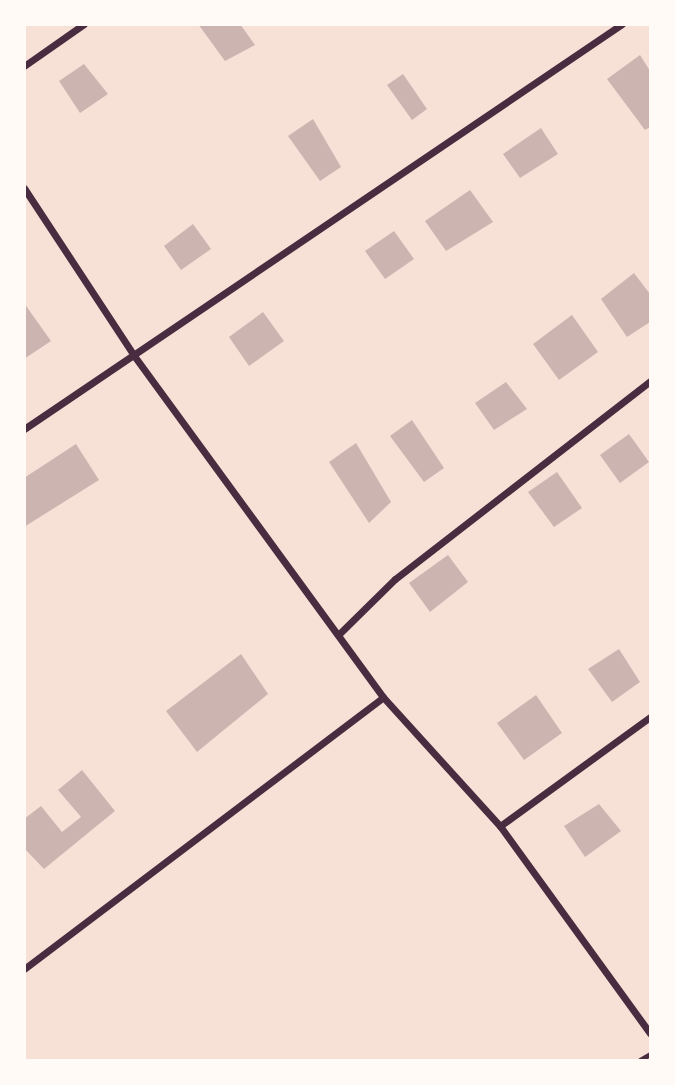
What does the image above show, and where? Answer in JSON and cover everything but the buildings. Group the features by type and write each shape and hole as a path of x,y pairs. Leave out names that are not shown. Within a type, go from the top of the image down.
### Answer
{"street":[{"path":"24,66 84,24"},
{"path":"24,429 135,357 622,24"},
{"path":"24,188 135,357 383,697 500,826 650,1033"},
{"path":"339,634 395,579 650,381"},
{"path":"24,969 383,697"},
{"path":"500,826 650,717"}],"lane":[{"path":"640,1060 650,1054"}]}
